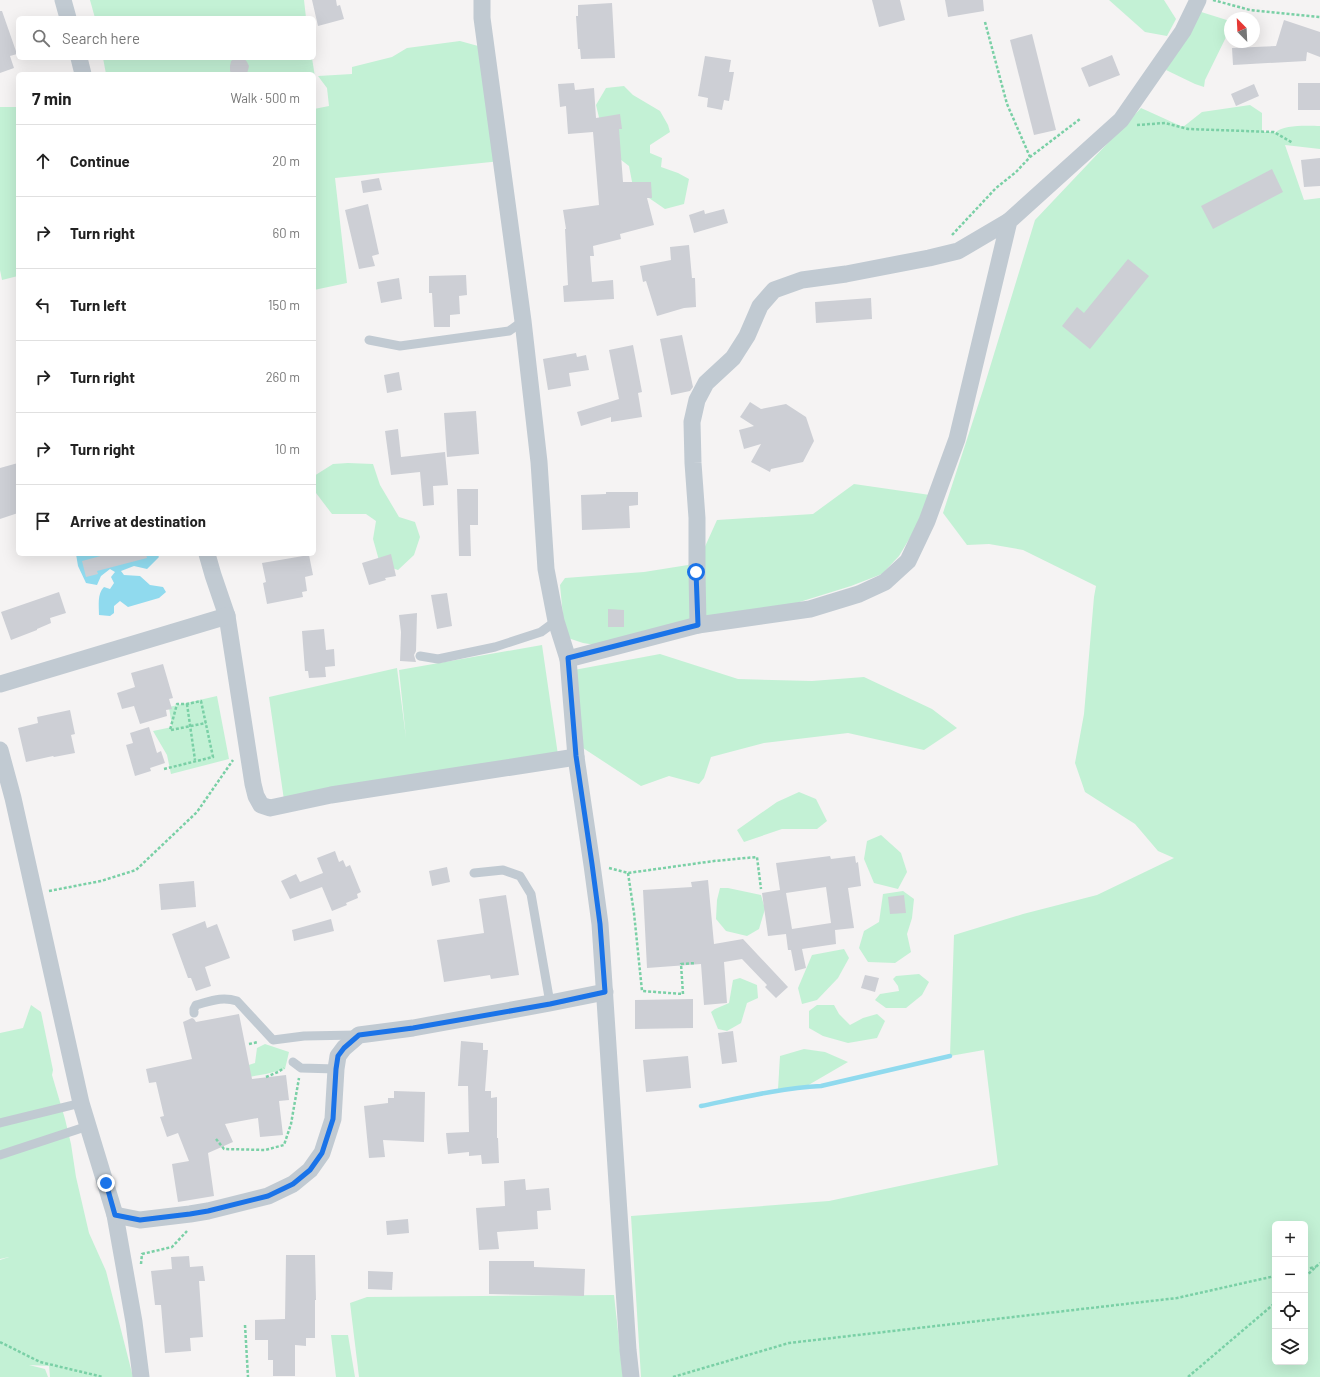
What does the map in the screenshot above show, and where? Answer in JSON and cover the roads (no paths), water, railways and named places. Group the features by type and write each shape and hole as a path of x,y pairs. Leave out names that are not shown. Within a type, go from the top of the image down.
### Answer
{"street":[{"path":"63,0 67,16"},
{"path":"482,0 482,18 523,321 539,462 546,569 556,621 568,658 576,756 600,924 631,1377"},
{"path":"698,625 696,572 697,518 692,422 697,400 706,383 733,358 747,336 760,306 774,290 802,280 846,274 930,258 958,251 1009,222 1121,120 1183,31 1198,0"},
{"path":"80,60 82,72"},
{"path":"568,658 698,625 810,609 859,594 885,582 908,561 927,521 957,439 1009,222"},
{"path":"207,556 212,575 227,616 256,796 261,805 270,808 331,795 576,756"},
{"path":"0,684 227,616"},
{"path":"0,750 6,800 34,894 81,1103 115,1215 134,1322 140,1377"},
{"path":"115,1215 140,1220 208,1211 268,1196 293,1184 310,1170 322,1153 333,1119 338,1056 344,1048 359,1035 413,1028 550,1004 605,992"}],"lane":[{"path":"369,340 400,346 509,331 523,321"},
{"path":"420,656 438,659 495,647 541,632 556,621"},
{"path":"474,873 503,870 520,876 531,894 550,1004"},
{"path":"194,1013 196,1005 222,998 230,999 237,1001 272,1040 304,1036 359,1035"},
{"path":"293,1062 301,1068 336,1069"},
{"path":"0,1123 81,1103"},
{"path":"0,1155 88,1126"}],"water":[{"path":"76,556 158,556 147,569 134,566 121,571 124,575 140,576 150,585 163,587 166,592 159,598 128,607 120,601 114,606 114,613 110,616 99,615 100,593 104,587 110,589 114,583 111,577 115,572 110,569 101,576 97,585 86,583 78,566"}],"waterway":[{"path":"701,1106 776,1091 821,1086 950,1056"}]}
